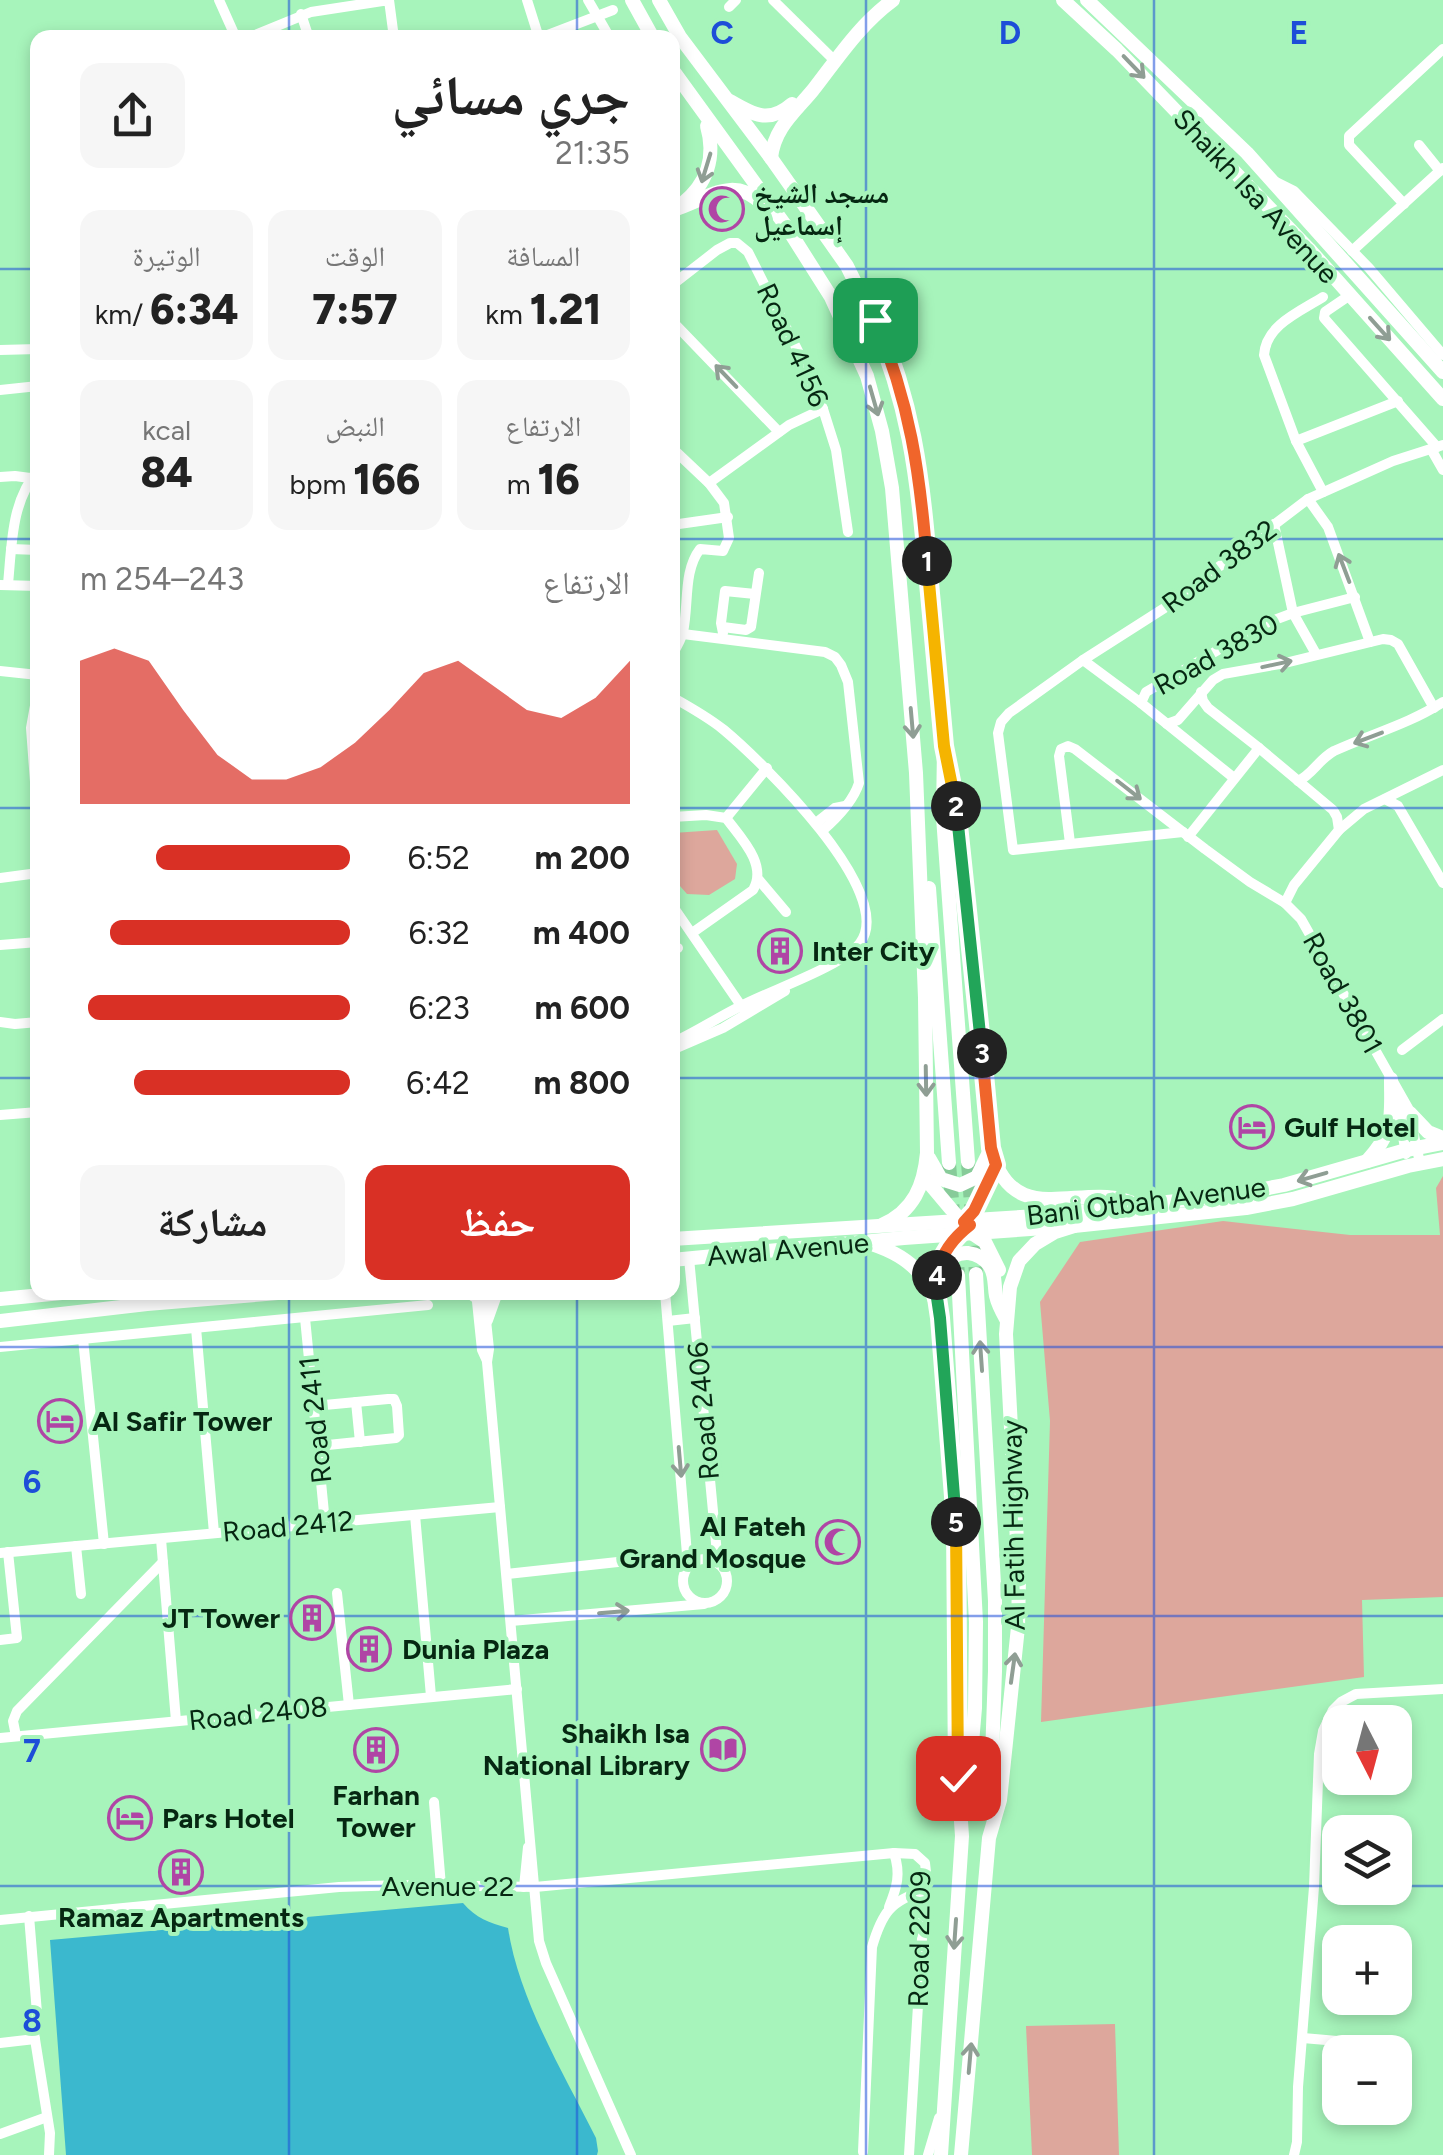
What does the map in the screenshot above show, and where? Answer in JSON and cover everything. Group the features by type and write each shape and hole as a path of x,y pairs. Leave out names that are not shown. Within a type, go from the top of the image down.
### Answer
{"main road":[{"path":"632,0 649,30"},
{"path":"660,0 676,30"},
{"path":"771,158 780,128 860,30 893,0"},
{"name":"Shaikh Isa Avenue","path":"1064,1 1118,50 1309,249 1443,399"},
{"name":"Shaikh Isa Avenue","path":"1091,3 1247,153 1443,372"},
{"path":"680,37 824,232 856,284 883,338 913,436 922,490 944,746 943,817 968,1162"},
{"path":"724,98 756,114 781,113 834,60"},
{"path":"680,80 788,228 845,322 879,418 892,488 916,773 927,1152 924,1177 916,1196 906,1210 882,1225"},
{"path":"680,204 697,190 709,165 711,139 704,114"},
{"path":"680,207 736,189 753,195 776,221 788,228"},
{"path":"1352,272 1369,268"},
{"path":"944,746 959,820 991,1148 996,1165 1014,1187 1036,1198 1109,1197 1137,1206"},
{"path":"916,773 927,850 949,1163"},
{"path":"1367,1161 1388,1135 1390,1080"},
{"path":"1406,1107 1428,1132 1443,1140"},
{"name":"Bani Otbah Avenue","path":"964,1225 997,1231 1246,1208 1293,1199 1413,1157 1443,1140"},
{"path":"927,1152 942,1179 960,1185 977,1176 991,1148"},
{"name":"Bani Otbah Avenue","path":"904,1231 1254,1192 1367,1161 1443,1159"},
{"path":"938,1308 936,1291 944,1252 974,1211 996,1165"},
{"path":"924,1177 964,1225 984,1242 998,1266 1006,1320"},
{"name":"Awal Avenue","path":"680,1239 882,1225 904,1231"},
{"path":"904,1231 935,1236 964,1225"},
{"name":"Al Fatih Highway","path":"961,2155 989,1838 1000,1800 1018,1627 1006,1320 1011,1280 1024,1254 1048,1236 1074,1226"},
{"name":"Awal Avenue","path":"680,1259 865,1242 904,1231"},
{"path":"680,1239 689,1258"},
{"name":"Al Fatih Highway","path":"865,1242 891,1250 914,1266 938,1308 955,1504 962,1836 941,2155"},
{"path":"938,1308 944,1266 952,1258 969,1253 990,1265 997,1300 1006,1320"},
{"path":"958,1274 976,1622 976,1708 962,1836"},
{"path":"976,1274 995,1601 989,1838"},
{"path":"0,1299 30,1296"},
{"path":"147,1304 152,1300"},
{"path":"0,1321 195,1300"},
{"path":"486,1320 493,1300"},
{"path":"965,2113 970,2155"}],"street":[{"path":"219,0 232,30"},
{"path":"266,30 301,14 389,0 393,30"},
{"path":"527,0 537,30"},
{"path":"588,0 606,30"},
{"path":"773,0 834,60"},
{"path":"575,30 613,10"},
{"path":"301,14 306,30"},
{"path":"1404,204 1350,145 1349,136 1443,49"},
{"path":"1352,250 1442,170 1418,146"},
{"path":"1267,178 1294,192 1352,250 1443,355"},
{"name":"Road 4156","path":"680,279 723,246 736,243 752,258 823,409 836,450 848,532"},
{"path":"1350,295 1325,312 1324,318 1437,447 1443,470"},
{"path":"1322,297 1276,328 1264,349 1265,361 1296,440 1323,492"},
{"path":"680,329 779,432"},
{"path":"1,350 30,349"},
{"path":"0,390 30,387"},
{"path":"1296,440 1398,401"},
{"path":"708,483 779,432 823,409"},
{"name":"Road 3832","path":"1070,843 1013,850 998,733 1000,722 1008,713 1166,607 1308,499 1394,461 1437,447"},
{"path":"680,456 724,502 728,518 727,545 723,551 697,551 680,624"},
{"path":"0,478 30,474"},
{"path":"30,482 16,510 4,585 30,586"},
{"path":"1308,499 1328,527 1370,642"},
{"path":"680,524 728,518"},
{"path":"1274,524 1293,612 1316,654"},
{"path":"11,549 30,550"},
{"path":"680,643 749,630 759,574"},
{"path":"722,633 725,591 755,594"},
{"name":"Road 3830","path":"1141,703 1146,692 1261,625 1293,612 1355,597"},
{"path":"722,633 825,652 841,665 848,682 859,783 856,794 840,815 819,827"},
{"path":"1166,724 1178,720 1223,674 1387,639 1398,644 1439,704 1402,725 1330,754 1298,782"},
{"path":"1082,660 1234,778"},
{"path":"0,671 30,674"},
{"path":"1202,692 1208,708 1333,810 1339,830"},
{"path":"680,702 720,726 767,768 819,827 855,886 865,910 867,930 851,952 680,1042"},
{"name":"Road 3801","path":"1070,843 1059,756 1064,746 1075,748 1250,882 1285,903 1309,931 1406,1107 1413,1157"},
{"path":"1070,843 1186,834 1259,748"},
{"path":"726,818 767,768"},
{"path":"1285,903 1339,830 1364,809 1443,770"},
{"path":"1384,799 1398,806 1443,883"},
{"path":"680,816 706,814 726,818 756,861 758,880 753,890 692,933"},
{"path":"1428,859 1443,852"},
{"path":"0,878 30,874"},
{"path":"758,880 786,912"},
{"path":"680,916 744,1010"},
{"path":"0,945 30,943"},
{"path":"1402,1050 1443,1019"},
{"path":"0,1022 30,1023"},
{"path":"0,1116 30,1113"},
{"name":"Road 2406","path":"689,1258 718,1564"},
{"path":"477,1300 487,1362"},
{"path":"479,1300 486,1320 489,1350 487,1362 530,1836 530,1887 543,1957 629,2153"},
{"name":"Road 2406","path":"667,1300 690,1563"},
{"name":"Road 2411","path":"0,1347 428,1305"},
{"name":"Road 2411","path":"305,1318 325,1523"},
{"path":"668,1321 695,1318"},
{"path":"196,1328 214,1533"},
{"path":"84,1339 104,1544"},
{"path":"314,1406 394,1400 399,1435 318,1446"},
{"path":"356,1402 360,1442"},
{"name":"Road 2412","path":"4,1553 500,1507"},
{"path":"416,1515 431,1696"},
{"path":"160,1538 176,1721"},
{"path":"76,1546 81,1594"},
{"path":"0,1640 16,1638 4,1553"},
{"path":"506,1574 626,1561 690,1563 707,1559 718,1564 726,1576 725,1590 716,1600 704,1604 511,1621"},
{"path":"16,1736 13,1722 17,1711 162,1562"},
{"path":"690,1563 683,1577 684,1589 691,1599 704,1604"},
{"path":"337,1594 349,1704"},
{"name":"Road 2408","path":"0,1738 517,1689"},
{"path":"1298,2155 1298,2087 1322,1731 1333,1710 1356,1694 1443,1689"},
{"path":"434,1802 441,1886"},
{"path":"863,2152 872,1947 899,1880 895,1853"},
{"name":"Avenue 22","path":"0,1920 339,1887 530,1887 895,1853"},
{"name":"Road 2209","path":"895,1853 915,1854 925,1864 909,2155"},
{"path":"887,1912 903,1899 925,1890"},
{"path":"28,1916 37,2013 35,2039 50,2134 48,2155"},
{"path":"1303,2038 1322,2041"},
{"path":"0,2043 35,2039"},
{"path":"928,2155 944,2098"},
{"path":"0,2134 47,2117"}],"shaded area":[{"path":"717,830 737,864 735,879 709,895 687,894 680,886 680,833"},
{"path":"1443,1176 1443,1597 1362,1600 1364,1677 1041,1722 1050,1421 1040,1302 1080,1242 1223,1221 1350,1235 1440,1235 1436,1188"},
{"path":"1115,2024 1119,2155 1032,2155 1026,2026"}],"water":[{"path":"463,1903 483,1919 508,1928 532,2009 596,2138 597,2155 66,2155 50,1940"}],"tunnel":[{"path":"968,1162 976,1274"},
{"path":"949,1163 958,1275"}],"place":[{"name":"مسجد الشيخ إسماعيل","path":"722,209"},
{"name":"Inter City","path":"780,951"},
{"name":"Gulf Hotel","path":"1252,1127"},
{"name":"Al Safir Tower","path":"60,1421"},
{"name":"Al Fateh Grand Mosque","path":"838,1542"},
{"name":"JT Tower","path":"312,1618"},
{"name":"Dunia Plaza","path":"369,1649"},
{"name":"Shaikh Isa National Library","path":"723,1749"},
{"name":"Farhan Tower","path":"376,1750"},
{"name":"Pars Hotel","path":"130,1818"},
{"name":"Ramaz Apartments","path":"181,1872"}],"route":[{"path":"875,320 899,384 922,490 944,746 959,820 991,1148 996,1165 974,1211 964,1222 970,1225 944,1252 936,1291 955,1504 958,1778"}]}
